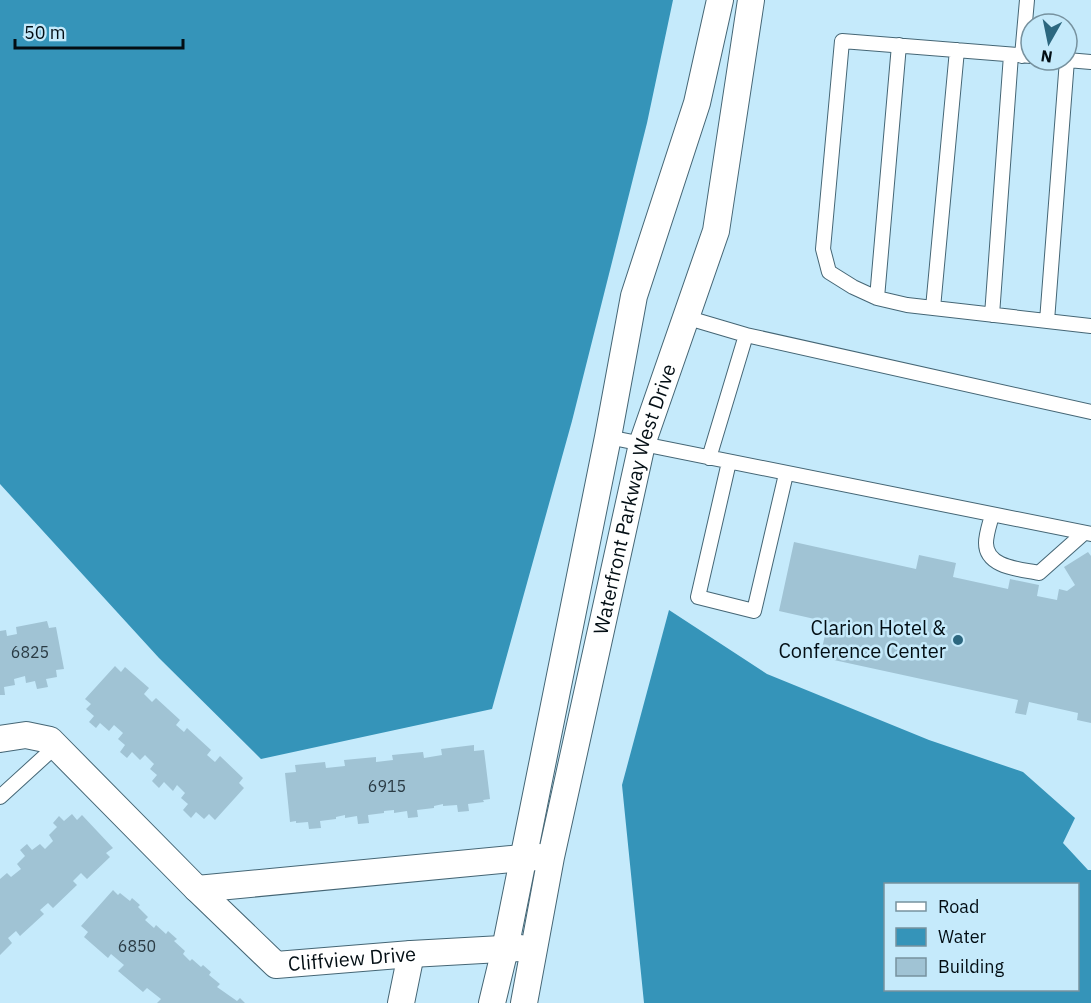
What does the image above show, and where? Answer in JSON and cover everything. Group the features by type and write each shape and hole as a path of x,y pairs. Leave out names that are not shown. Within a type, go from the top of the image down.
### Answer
{"street":[{"name":"Waterfront Parkway West Drive","path":"492,1003 505,949 608,437 634,296 697,103 720,0"},
{"name":"Waterfront Parkway West Drive","path":"524,1003 551,857 642,444 716,231 751,0"},
{"name":"Cliffview Drive","path":"0,739 26,735 50,740 197,889 276,965 411,954 535,948"},
{"path":"197,889 551,857"},
{"path":"401,1003 411,954"}],"lane":[{"path":"1019,56 842,41 824,249 829,272 876,298 907,305 1091,326"},
{"path":"876,298 899,45"},
{"path":"933,308 957,50"},
{"path":"992,315 1020,72"},
{"path":"1047,321 1066,72"},
{"path":"685,317 746,335 1091,412"},
{"path":"709,458 746,335"},
{"path":"608,437 1087,533"},
{"path":"729,462 698,597 754,611 786,474"},
{"path":"992,515 986,544 999,565 1039,573 1087,533"},
{"path":"0,798 56,746"}],"water":[{"path":"0,0 673,0 647,123 572,421 492,709 261,759 159,658 0,484"},
{"path":"669,610 767,674 929,740 1023,772 1075,818 1063,843 1088,870 1091,870 1091,1003 644,1003 622,785"}],"building":[{"name":"Clarion Hotel & Conference Center","path":"794,542 916,569 919,555 956,563 953,577 1008,589 1010,579 1039,585 1037,596 1057,600 1059,589 1067,591 1075,585 1064,567 1088,552 1091,556 1091,723 1077,720 1078,713 1029,702 1026,715 1015,713 1018,700 820,657 828,622 779,611"},
{"path":"47,621 49,628 56,627 64,669 56,670 57,677 46,679 48,687 37,689 35,681 26,683 25,676 14,679 15,685 4,687 5,695 0,695 0,631 6,630 7,636 17,634 16,627"},
{"path":"115,666 121,672 125,667 149,688 144,694 152,702 156,698 180,720 176,725 184,732 187,728 211,750 207,755 215,762 220,756 243,778 239,783 244,788 215,820 209,814 204,819 196,812 191,818 183,810 188,804 181,798 185,793 177,785 173,791 164,782 159,788 152,781 157,775 150,769 154,764 145,755 140,760 132,752 127,758 120,752 125,745 118,739 123,733 114,725 109,731 100,723 96,728 89,722 94,716 86,709 91,704 85,699"},
{"path":"474,745 474,751 484,750 490,799 468,804 469,811 458,812 457,805 443,806 443,804 434,806 434,808 417,810 418,817 408,818 407,811 394,813 394,810 368,815 369,823 358,824 357,816 345,818 345,815 320,821 321,828 309,829 308,822 290,822 285,773 296,772 295,765 325,762 326,768 345,766 344,760 376,757 376,762 393,760 392,755 423,752 424,758 442,755 441,749"},
{"path":"72,814 77,820 82,815 113,848 106,853 110,857 87,879 81,873 73,881 77,885 53,908 48,903 40,910 44,914 20,936 16,931 8,938 12,943 0,955 0,879 7,873 11,877 21,869 17,864 25,856 20,850 27,844 32,850 40,844 45,849 53,841 49,835 57,827 53,823 59,816 64,821"},
{"path":"113,890 130,901 132,898 148,917 145,920 154,928 156,925 166,934 168,931 177,939 174,941 185,951 183,954 190,961 192,959 211,972 209,975 220,984 217,987 237,1001 240,998 245,1003 157,1003 161,999 147,988 143,992 118,971 124,965 111,954 108,958 84,937 88,932 81,926"}],"place":[{"name":"Clarion Hotel & Conference Center","path":"958,640"}]}
